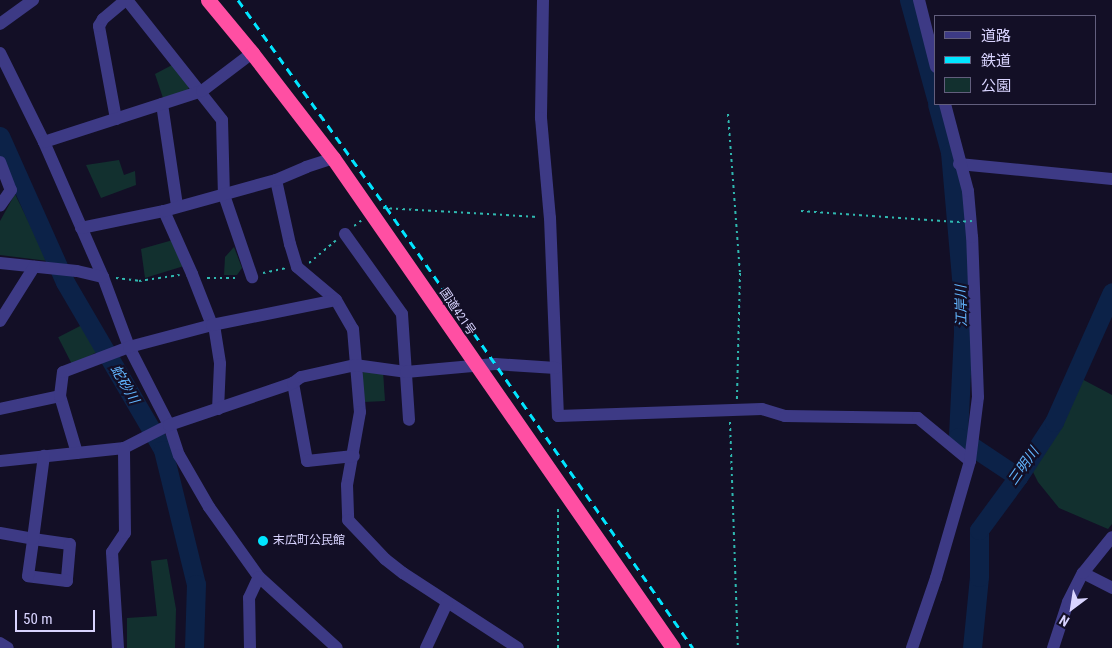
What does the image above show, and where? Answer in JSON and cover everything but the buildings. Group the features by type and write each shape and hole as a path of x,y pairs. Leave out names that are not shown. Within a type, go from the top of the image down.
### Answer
{"highway":[{"name":"国道421号","path":"208,0 252,53 333,158 474,365 673,648"}],"street":[{"path":"0,24 33,0"},
{"path":"116,119 99,26 103,19 127,0 202,91 222,120 224,195 252,277"},
{"path":"543,0 541,118 550,218 558,416 762,409 785,416 918,418 970,461"},
{"path":"919,0 934,59"},
{"path":"0,53 44,142 103,277 129,347 169,425 180,455 209,506 259,577 336,648"},
{"path":"44,142 202,91 252,53"},
{"path":"162,104 177,206"},
{"path":"912,648 936,578 970,461 978,397 972,236 968,191 959,164 945,105"},
{"path":"81,228 164,211 224,195 276,180 333,158"},
{"path":"0,162 11,190 0,206"},
{"path":"959,164 1112,179"},
{"path":"276,180 297,267 336,300 353,329 360,412 354,456 347,485 348,520 385,559 447,603 518,648"},
{"path":"164,211 213,325 220,364 218,409"},
{"path":"345,234 402,314 409,420"},
{"path":"0,264 77,271 103,277"},
{"path":"0,321 34,267"},
{"path":"77,454 60,396 62,372 99,360 129,347 213,325 336,300"},
{"path":"0,460 124,448 169,425 294,383 301,377 355,365 406,372 495,364 556,368"},
{"path":"294,383 307,461 354,456"},
{"path":"0,409 60,396"},
{"path":"118,648 112,552 125,533 124,448"},
{"path":"0,533 33,539 44,456"},
{"path":"1053,648 1068,602 1083,574 1112,537"},
{"path":"1083,574 1112,588"},
{"path":"250,648 249,598 259,577"},
{"path":"426,648 447,603"},
{"path":"0,643 8,648"}],"path":[{"path":"728,114 740,273 733,410 738,648"},
{"path":"386,207 550,218"},
{"path":"801,211 957,222 972,221"},
{"path":"558,483 558,648"}],"green space":[{"path":"174,64 190,83 188,90 163,98 155,74"},
{"path":"119,160 124,175 135,171 136,185 101,198 86,165"},
{"path":"15,194 48,261 0,255 0,221"},
{"path":"173,240 184,266 145,278 141,249"},
{"path":"234,247 242,268 237,275 224,275 225,257"},
{"path":"84,324 98,352 72,365 58,337"},
{"path":"367,369 383,371 385,401 364,402 361,374"},
{"path":"1078,377 1112,395 1112,524 1108,529 1059,508 1038,482 1030,466 1057,423"},
{"path":"167,559 176,609 175,648 127,648 127,618 157,616 151,561"}],"waterway":[{"name":"江岸川","path":"909,0 934,91"},
{"name":"江岸川","path":"937,105 950,152 963,300 958,437 1018,477"},
{"name":"蛇砂川","path":"0,136 65,282 163,450 196,584 194,648"},
{"name":"三明川","path":"972,648 979,577 979,530 1018,477 1054,422 1112,292"}],"railway":[{"path":"238,0 386,207 693,648"}],"place":[{"name":"末広町公民館","path":"263,541"}]}
